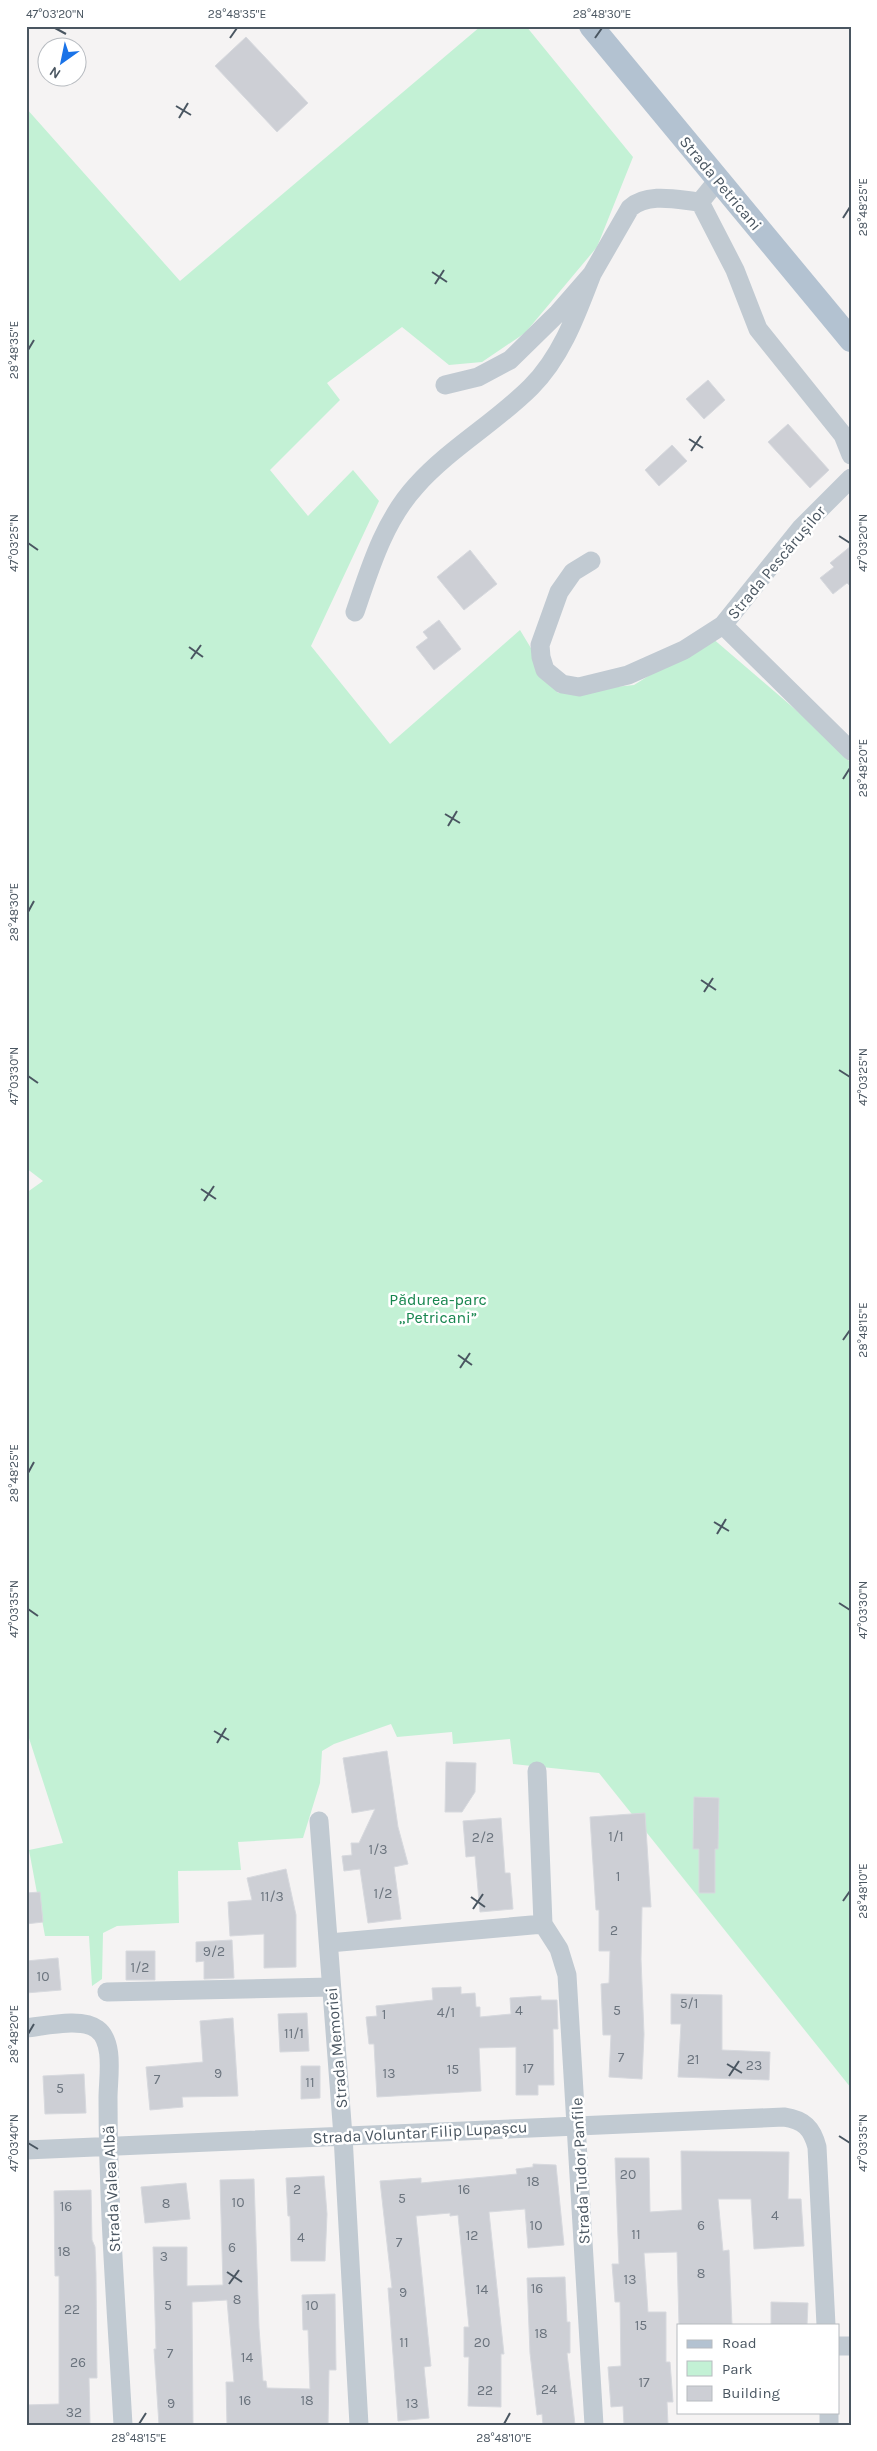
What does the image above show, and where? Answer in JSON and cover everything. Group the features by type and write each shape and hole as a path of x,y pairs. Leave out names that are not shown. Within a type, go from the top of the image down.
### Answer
{"main road":[{"name":"Strada Petricani","path":"591,26 851,340"}],"street":[{"path":"700,202 718,180"},
{"path":"355,612 378,548 400,508 416,486 440,462 519,398 546,370 569,332 592,274 630,208 637,201 648,199 700,202"},
{"path":"700,202 735,270 758,329 843,435 851,455"},
{"path":"445,385 478,377 510,360 558,313 592,274"},
{"name":"Strada Pescărușilor","path":"591,561 573,572 559,592 540,645 540,657 545,670 562,684 579,687 628,675 684,650 723,624 801,528 851,478"},
{"name":"Strada Pescărușilor","path":"723,624 851,751"},
{"path":"329,1943 543,1924 537,1771"},
{"name":"Strada Memoriei","path":"319,1821 343,2136 359,2425"},
{"name":"Strada Tudor Panfile","path":"543,1924 559,1949 567,1975 594,2425"},
{"path":"107,1992 331,1987"},
{"name":"Strada Valea Albă","path":"26,2028 82,2024 98,2029 105,2038 108,2047 108,2146 124,2425"},
{"name":"Strada Voluntar Filip Lupașcu","path":"26,2150 577,2124 784,2117 797,2119 810,2128 817,2147 826,2324"}],"green space":[{"name":"Pădurea-parc „Petricani”","path":"481,26 526,26 633,157 597,247 525,333 482,362 449,365 402,327 327,383 340,400 270,470 308,516 353,470 379,501 311,646 390,744 520,630 558,693 634,685 711,637 818,729 851,763 851,2088 599,1773 513,1764 510,1739 453,1744 452,1732 397,1737 391,1724 334,1744 322,1751 320,1783 303,1838 238,1842 241,1870 178,1871 179,1923 117,1926 103,1933 102,1979 92,1986 89,1936 45,1936 29,1850 63,1843 26,1729 26,1193 43,1181 26,1168 26,108 180,281"}],"building":[{"path":"246,37 308,103 277,132 215,66"},
{"path":"708,380 725,400 704,419 686,399"},
{"path":"788,424 829,470 810,488 768,442"},
{"path":"672,445 687,461 659,486 645,470"},
{"path":"851,546 851,587 847,583 833,594 820,578 834,567 830,563"},
{"path":"470,550 497,584 464,610 437,577"},
{"path":"439,620 461,649 434,670 416,647 428,638 423,632"},
{"path":"387,1751 398,1827 408,1864 394,1867 401,1919 368,1923 360,1869 344,1871 342,1856 352,1855 351,1843 359,1843 375,1809 352,1813 343,1758"},
{"path":"446,1762 476,1763 475,1792 462,1812 445,1812"},
{"path":"694,1797 719,1798 718,1849 715,1849 715,1893 699,1893 699,1849 693,1849"},
{"path":"645,1813 651,1907 642,1907 641,1959 644,2034 642,2079 609,2077 611,2035 603,2035 601,1984 609,1983 610,1951 599,1951 599,1910 596,1910 590,1817"},
{"path":"501,1818 505,1873 510,1873 513,1909 480,1912 475,1856 466,1857 463,1821"},
{"path":"286,1869 296,1915 296,1967 264,1968 264,1934 230,1936 228,1902 252,1900 247,1878"},
{"path":"40,1892 43,1922 26,1924 26,1893"},
{"path":"232,1940 234,1978 204,1979 204,1961 196,1962 196,1942"},
{"path":"126,1951 155,1951 155,1980 126,1980"},
{"path":"58,1958 61,1990 26,1993 26,1961"},
{"path":"461,1987 461,1994 475,1993 476,2007 480,2007 480,2017 511,2014 510,1998 541,1996 541,2000 557,2000 558,2029 553,2029 554,2085 538,2085 538,2095 516,2095 516,2047 479,2048 481,2091 377,2097 374,2044 369,2044 366,2017 377,2016 376,2006 433,2000 432,1988"},
{"path":"671,1994 722,1995 722,2050 770,2052 769,2080 678,2077 681,2024 671,2024"},
{"path":"307,2013 309,2051 280,2052 278,2014"},
{"path":"233,2018 238,2096 182,2097 183,2107 150,2110 146,2067 203,2062 200,2021"},
{"path":"301,2066 320,2066 320,2098 301,2099"},
{"path":"84,2074 86,2113 45,2114 43,2076"},
{"path":"681,2151 789,2152 788,2199 801,2199 804,2246 754,2249 751,2199 718,2199 723,2251 729,2250 732,2324 679,2324 677,2252 644,2253 648,2312 666,2312 666,2362 670,2362 673,2402 667,2402 668,2425 624,2425 623,2406 611,2407 608,2367 621,2366 620,2302 615,2302 612,2264 619,2264 615,2158 649,2158 650,2212 682,2210"},
{"path":"533,2164 556,2165 564,2245 528,2248 525,2209 489,2212 504,2354 501,2354 501,2407 468,2406 469,2357 464,2357 464,2327 469,2327 458,2215 450,2216 450,2213 416,2216 431,2366 424,2367 429,2418 398,2421 388,2288 392,2288 380,2181 421,2178 421,2183 517,2174 516,2169 533,2167"},
{"path":"324,2176 327,2214 325,2261 291,2261 290,2216 288,2216 286,2178"},
{"path":"254,2179 259,2328 263,2381 266,2381 267,2388 310,2389 308,2330 303,2330 302,2295 335,2294 336,2370 329,2370 328,2425 227,2425 226,2382 234,2382 227,2300 192,2302 193,2425 159,2425 154,2349 156,2349 153,2247 187,2247 187,2286 223,2285 220,2180"},
{"path":"186,2183 190,2219 145,2223 141,2187"},
{"path":"91,2190 92,2240 95,2247 96,2274 97,2378 89,2378 90,2425 26,2425 26,2405 59,2404 59,2276 55,2276 54,2191"},
{"path":"565,2277 567,2322 570,2322 570,2353 567,2353 575,2425 543,2425 542,2414 537,2415 530,2353 527,2278"},
{"path":"771,2302 808,2303 807,2324 771,2324"}]}
